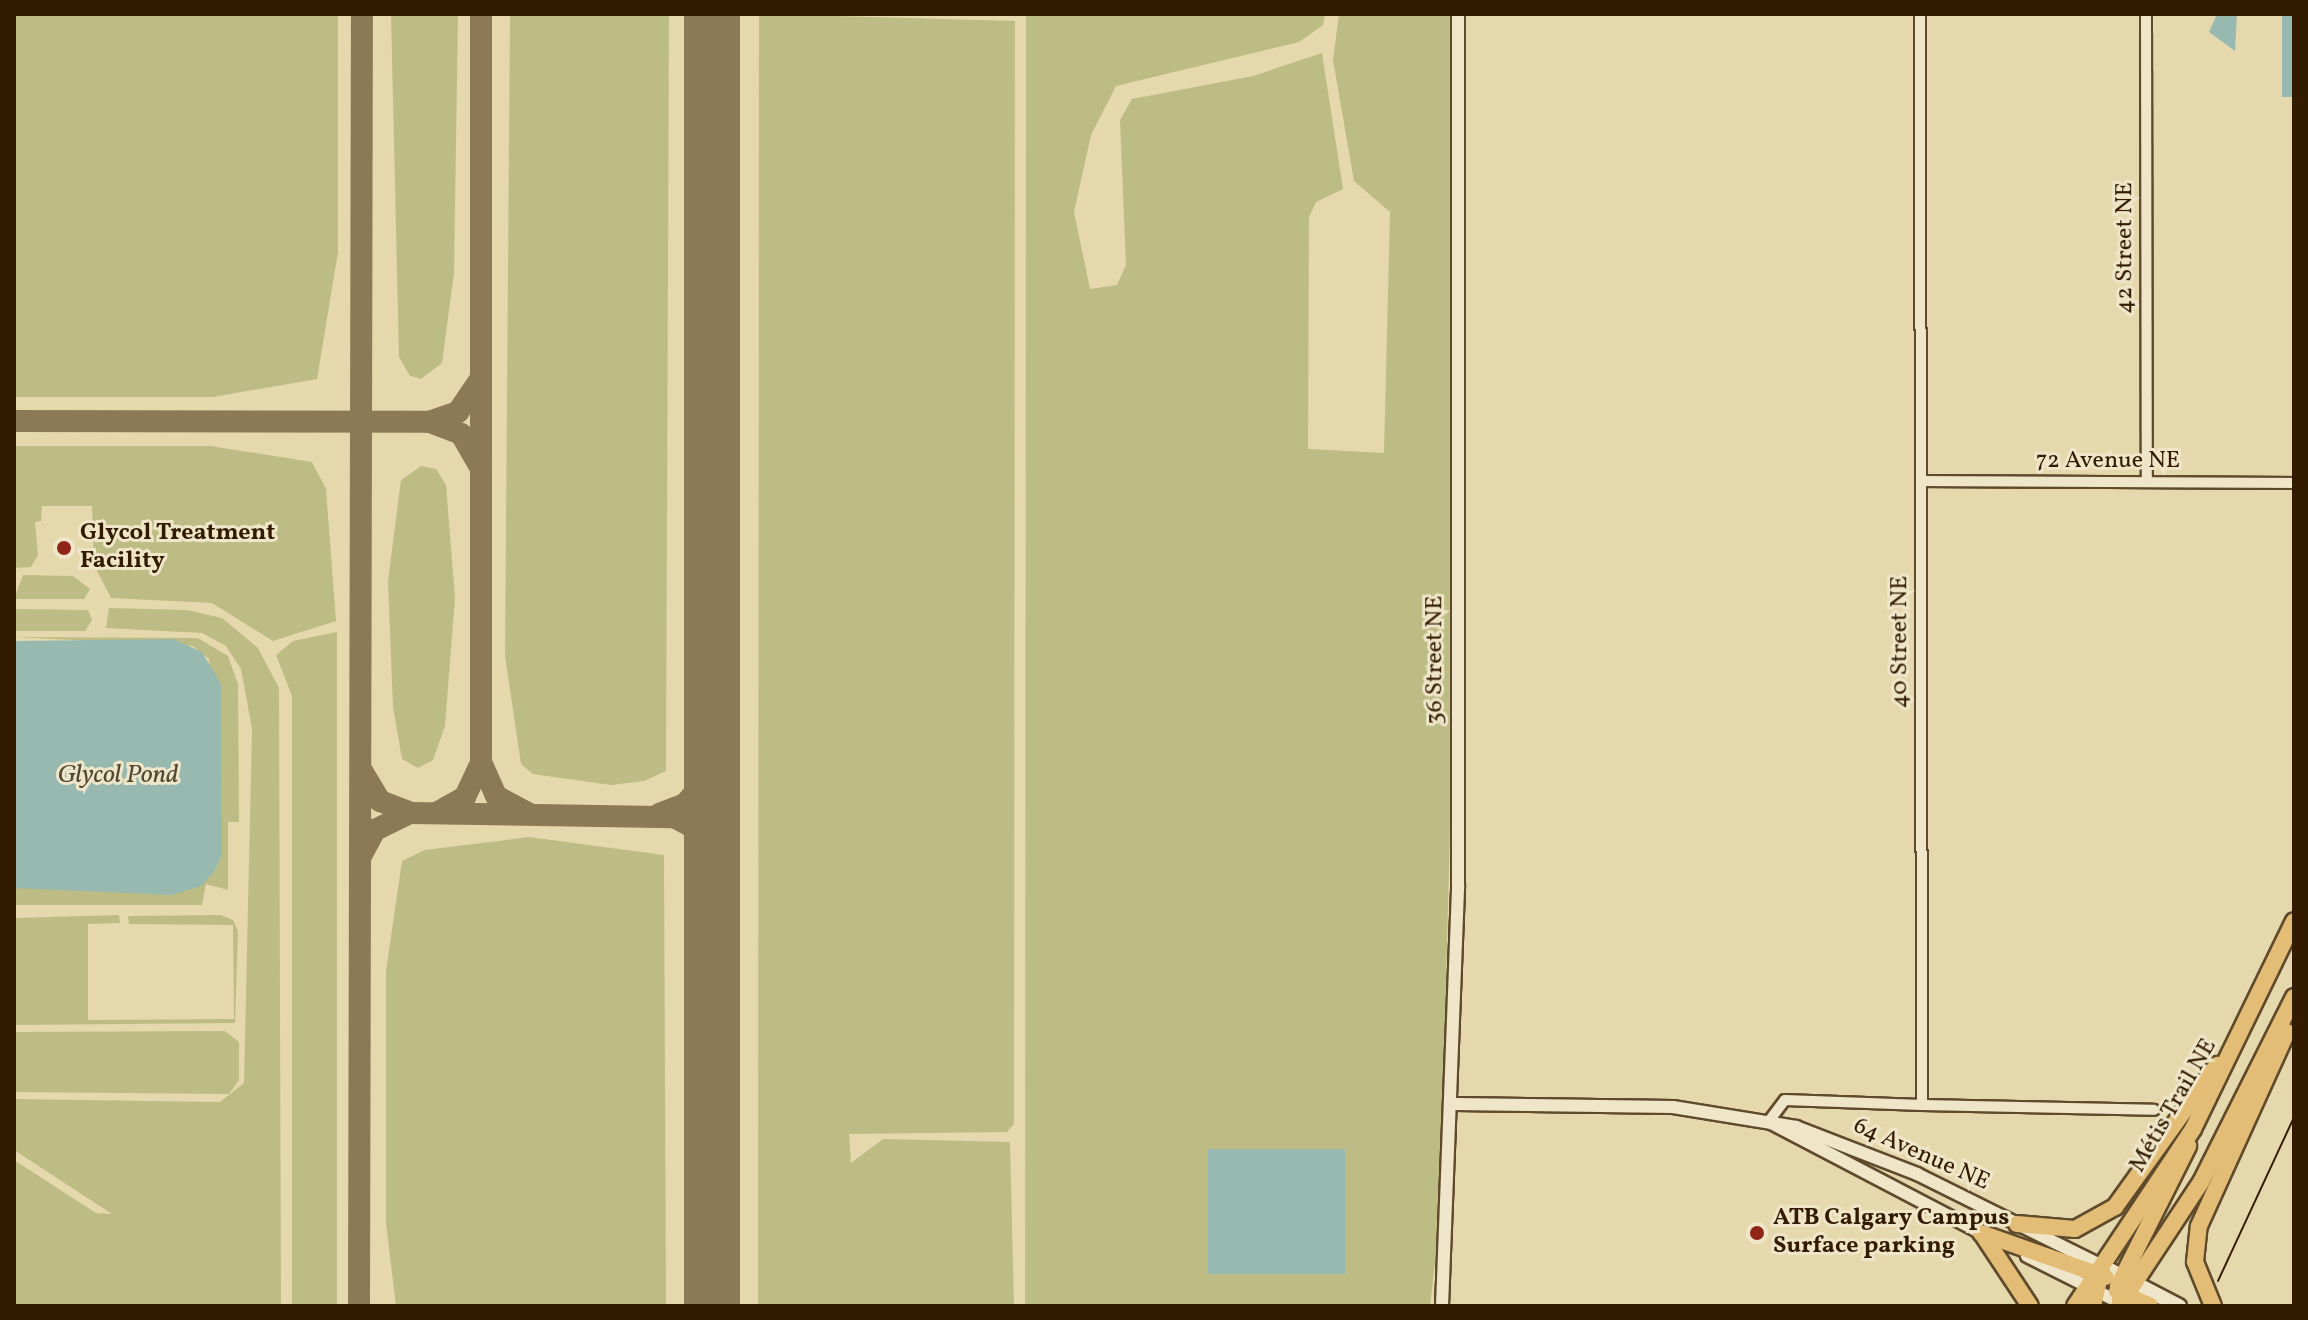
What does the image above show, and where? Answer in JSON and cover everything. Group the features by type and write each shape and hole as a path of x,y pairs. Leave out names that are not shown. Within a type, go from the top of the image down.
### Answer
{"main road":[{"name":"Métis Trail NE","path":"2112,1289 2238,1045 2294,921"},
{"name":"Métis Trail NE","path":"2075,1306 2112,1289 2201,1182 2294,997"},
{"path":"2213,1306 2198,1279 2197,1234 2294,1011"},
{"path":"2017,1224 2075,1229 2115,1207 2223,1054 2238,1045"},
{"path":"2112,1289 2180,1173 2193,1129"},
{"path":"1981,1233 2150,1306"},
{"path":"1981,1233 2030,1306"},
{"name":"64 Avenue NE","path":"2112,1289 2179,1306"}],"street":[{"name":"36 Street NE","path":"1442,1306 1455,1104 1458,14"},
{"name":"40 Street NE","path":"1920,14 1922,1105"},
{"name":"42 Street NE","path":"2146,14 2147,482"},
{"name":"72 Avenue NE","path":"1921,481 2294,483"},
{"path":"1769,1121 1785,1100 2154,1110"},
{"name":"64 Avenue NE","path":"1455,1104 1673,1107 1769,1121 1861,1149 2017,1224 2112,1289"},
{"name":"64 Avenue NE","path":"1769,1121 1981,1233"}],"shaded area":[{"path":"14,14 338,14 338,252 317,379 213,397 14,397"},
{"path":"391,14 458,14 454,273 442,363 421,379 410,376 399,357"},
{"path":"510,14 669,14 666,771 644,781 611,785 533,774 521,764 505,656"},
{"path":"759,14 1015,21 1014,1124 1007,1132 849,1134 851,1163 883,1139 1010,1142 1014,1306 758,1306"},
{"path":"1026,14 1325,14 1323,25 1299,42 1116,86 1091,135 1074,212 1090,289 1117,285 1126,265 1120,120 1132,99 1253,76 1322,53 1343,189 1316,202 1309,217 1308,449 1384,453 1390,212 1354,181 1333,60 1339,14 1450,14 1450,827 1440,1218 1430,1306 1025,1306"},
{"path":"14,446 211,446 312,462 326,489 336,621 273,641 212,603 111,598 94,565 92,506 42,506 41,521 35,522 38,555 31,567 14,568"},
{"path":"421,466 436,469 446,485 455,598 445,726 433,760 418,768 402,759 393,707 388,581 401,480"},
{"path":"23,575 73,576 90,589 84,599 14,599"},
{"path":"109,608 187,610 222,618 258,648 279,688 281,1306 14,1306 14,1160 96,1213 112,1214 14,1150 14,1099 220,1102 244,1083 252,729 241,669 226,646 202,633 106,628"},
{"path":"14,609 88,610 92,620 85,631 14,631"},
{"path":"337,632 337,1306 292,1306 292,696 276,655 293,641"},
{"path":"14,637 198,638 228,656 238,684 239,822 228,822 228,890 206,884 202,905 14,905 14,888 214,872 222,855 209,659 193,646"},
{"path":"529,837 664,855 666,1306 396,1306 386,1223 386,971 402,861 425,850"},
{"path":"119,915 120,923 88,924 88,1020 234,1019 233,925 129,924 128,916 221,915 233,920 238,931 235,1023 14,1025 14,918"},
{"path":"225,1031 239,1042 239,1080 229,1094 14,1092 14,1032"}],"water":[{"path":"2217,14 2237,14 2235,51 2209,32"},
{"path":"2282,14 2294,14 2294,97 2282,97"},
{"name":"Glycol Pond","path":"173,639 202,652 221,684 222,855 214,872 201,886 172,895 14,888 14,641"},
{"path":"1208,1149 1345,1149 1345,1274 1208,1274"}],"taxiway":[{"path":"359,1306 362,14"},
{"path":"481,14 481,762 496,796 530,814"},
{"path":"708,14 708,42"},
{"path":"14,421 429,422 458,412 478,382"},
{"path":"430,422 461,434 479,465"},
{"path":"659,814 685,804 705,781 708,679"},
{"path":"438,812 465,797 481,763"},
{"path":"362,771 380,801 411,813 674,817 691,826 707,852 709,928"},
{"path":"361,856 375,830 410,813"},
{"path":"708,1224 709,1306"}],"runway":[{"path":"712,14 712,1306"}],"tram line":[{"path":"2218,1281 2294,1117"}],"place":[{"name":"Glycol Treatment Facility","path":"64,548"},
{"name":"ATB Calgary Campus Surface parking","path":"1757,1233"}]}
